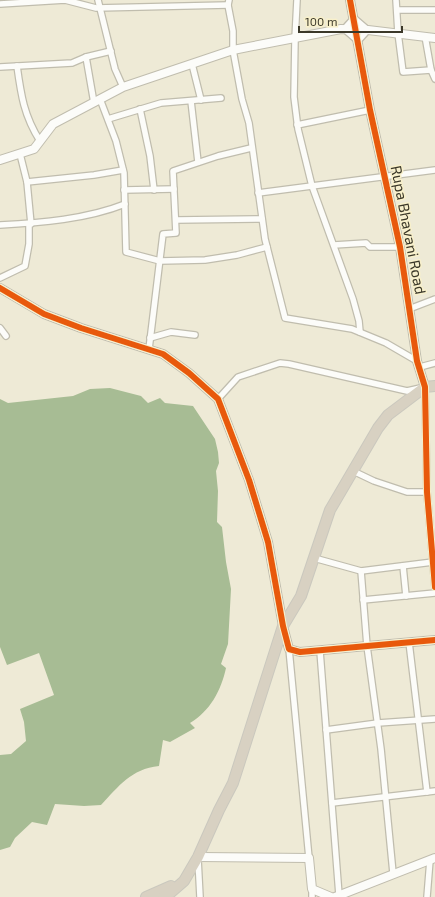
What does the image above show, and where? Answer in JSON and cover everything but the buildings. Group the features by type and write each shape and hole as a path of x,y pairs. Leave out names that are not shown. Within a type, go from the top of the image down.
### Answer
{"highway":[{"path":"162,897 169,894 185,879 198,857 232,783 283,626 301,596 330,510 378,428 388,415 430,387"},
{"path":"146,897 185,879"}],"street":[{"path":"0,4 65,0 99,8 229,3 234,31 233,50 242,99 249,123 262,219 267,247 285,318 352,329 386,343 418,364 435,363"},
{"path":"98,0 115,69 123,87"},
{"path":"297,0 294,39 294,97 298,125 312,186 353,299 359,321 360,332"},
{"name":"Rupa Bhavani Road","path":"350,0 370,110 400,247 418,364 430,387 427,492 432,518 435,587"},
{"path":"396,0 398,33 403,72 431,70"},
{"path":"397,10 435,10"},
{"path":"344,29 354,18 368,30"},
{"path":"344,29 358,41 368,30"},
{"path":"0,160 34,150 53,124 123,87 233,50 344,29 368,30 435,38"},
{"path":"425,36 431,70 435,79"},
{"path":"0,67 72,63 86,57 111,51"},
{"path":"86,57 97,101 108,119 116,141 123,170 126,252 160,261 205,260 237,255 267,247"},
{"path":"192,64 201,100"},
{"path":"17,66 23,105 33,130 40,141"},
{"path":"108,119 161,103 221,98"},
{"path":"191,101 198,162"},
{"path":"140,109 150,156 154,190"},
{"path":"298,125 370,110"},
{"path":"149,349 163,234 176,233 173,171 198,162 252,148"},
{"path":"0,278 25,266 29,244 30,224 27,182 20,154"},
{"path":"27,182 123,170"},
{"path":"258,194 435,170"},
{"path":"124,190 174,189"},
{"path":"0,225 30,224 106,211 125,204"},
{"path":"176,220 262,219"},
{"path":"334,245 366,243 370,247 400,247"},
{"path":"0,288 44,314 81,328 163,354 188,372 218,399 249,480 268,542 283,626 289,648 312,893 335,896 432,859 427,897"},
{"path":"409,309 435,298"},
{"path":"0,328 6,336"},
{"path":"150,338 171,332 195,335"},
{"path":"218,399 238,377 280,363 407,391 430,387"},
{"path":"353,471 374,481 407,492 427,492"},
{"path":"314,558 361,571 433,562"},
{"path":"403,566 406,596"},
{"path":"361,571 367,646 378,723 393,873"},
{"path":"364,600 435,593"},
{"path":"289,648 300,652 320,651 435,640"},
{"path":"409,642 428,792"},
{"path":"320,651 332,803 335,896"},
{"path":"326,730 378,723 435,719"},
{"path":"332,803 435,791"},
{"path":"200,897 198,857 309,858"}],"shaded area":[{"path":"110,388 141,396 148,403 160,398 165,403 193,406 215,439 219,463 216,471 218,491 217,522 222,527 231,589 228,644 221,664 226,668 221,685 214,700 203,713 190,723 195,728 170,742 163,740 159,766 149,768 133,775 120,785 101,805 84,806 55,804 47,825 32,822 15,838 10,847 0,850 0,755 11,754 26,741 24,722 20,709 54,695 39,653 7,665 0,647 0,399 8,403 73,396 90,389"}],"cycle path":[{"path":"350,0 370,110 400,247 417,361 425,387 427,492 435,587"},
{"path":"0,288 44,314 81,328 163,354 189,373 218,399 249,480 268,542 283,626 289,649 300,652 435,640"}]}
